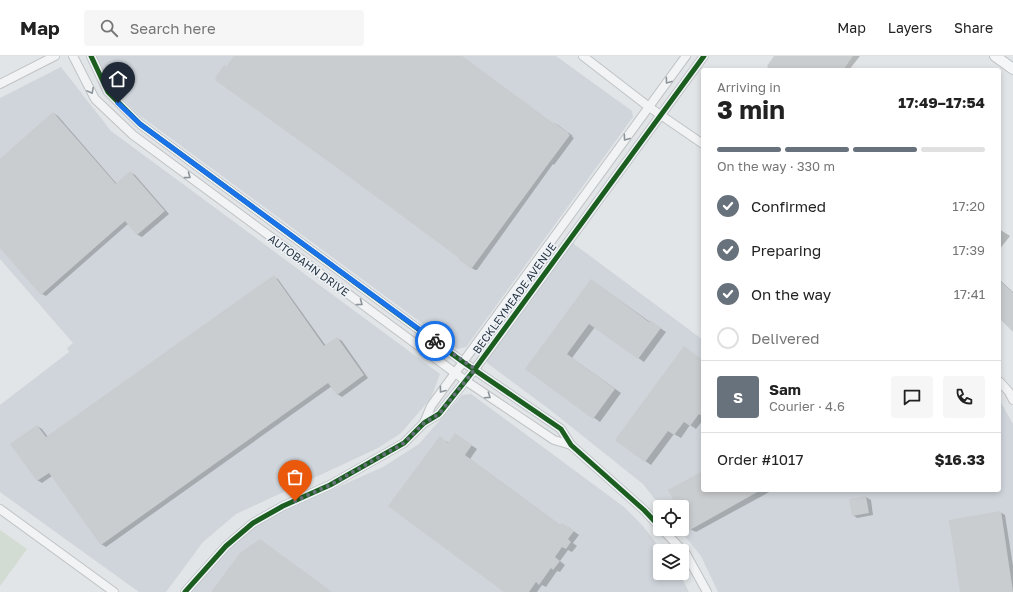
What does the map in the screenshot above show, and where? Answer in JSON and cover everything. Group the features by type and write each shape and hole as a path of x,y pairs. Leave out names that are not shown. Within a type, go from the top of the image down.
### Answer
{"main road":[{"path":"995,56 1013,69"}],"street":[{"path":"0,84 54,56"},
{"name":"AUTOBAHN DRIVE","path":"73,56 96,99 133,135 466,381 554,440 571,445"},
{"name":"AUTOBAHN DRIVE","path":"91,56 108,92 140,124 464,362 561,429 571,445 653,520"},
{"path":"583,56 649,107 701,143"},
{"name":"BECKLEYMEADE AVENUE","path":"424,423 431,406 686,56"},
{"name":"BECKLEYMEADE AVENUE","path":"185,592 226,546 252,523 283,506 330,485 404,443 424,423 439,414 475,369 704,56"},
{"path":"556,235 567,243"},
{"path":"1001,382 1011,390 1013,400"},
{"path":"0,510 114,592"},
{"name":"AUTOBAHN DRIVE","path":"669,536 686,554 707,592"}],"shaded area":[{"path":"95,56 556,56 632,111 633,117 466,347 457,349 139,115 114,90"},
{"path":"61,67 111,131 440,374 431,398 401,433 378,448 236,514 203,542 166,592 139,592 0,492 0,405 69,352 67,348 73,343 0,259 0,98"},
{"path":"570,241 701,339 701,492 1001,492 1001,403 1013,424 1013,592 718,592 701,556 685,536 689,536 689,500 656,500 643,484 549,409 487,363 487,354"},
{"path":"471,394 624,507 643,526 657,544 653,544 653,580 683,580 689,592 190,592 225,546 248,527 383,467 419,444 462,395"},
{"path":"0,530 27,549 0,586"}],"building":[{"path":"234,56 462,56 570,135 472,268 470,268 458,259 459,258 336,167 215,80 224,65 226,67"},
{"path":"774,56 853,56 844,68 767,68 767,66"},
{"path":"53,112 116,184 130,171 165,211 137,235 125,221 41,295 0,248 0,159"},
{"path":"274,275 324,346 337,337 364,375 337,395 328,383 101,545 49,473 37,481 10,444 37,425 46,437"},
{"path":"591,279 649,322 650,320 661,328 638,359 589,324 567,354 615,389 593,419 525,369"},
{"path":"1001,282 1013,293 1013,332 1001,320"},
{"path":"684,346 701,359 701,416 699,414 690,426 684,422 674,435 668,431 645,462 615,440"},
{"path":"455,433 472,445 465,455 560,525 562,523 574,531 568,539 571,542 566,549 562,547 555,557 560,561 553,570 551,568 539,585 536,582 529,592 504,592 388,506 440,436 448,443"},
{"path":"701,472 701,492 757,492 690,530 689,500 673,500 668,490"},
{"path":"866,496 869,513 852,516 849,499"},
{"path":"1001,511 1013,592 960,592 949,520"},
{"path":"260,539 332,592 211,592 240,553"}],"cycle path":[{"path":"91,56 108,92 140,124 463,362 561,429 571,445 653,520"},
{"path":"185,592 226,546 253,523 283,506 330,485 404,443 424,423 439,414 475,369 704,56"}],"way so far":[{"path":"295,501 330,485 404,443 424,423 439,414 475,369 435,341"}],"route":[{"path":"118,103 140,124 435,341"}]}
